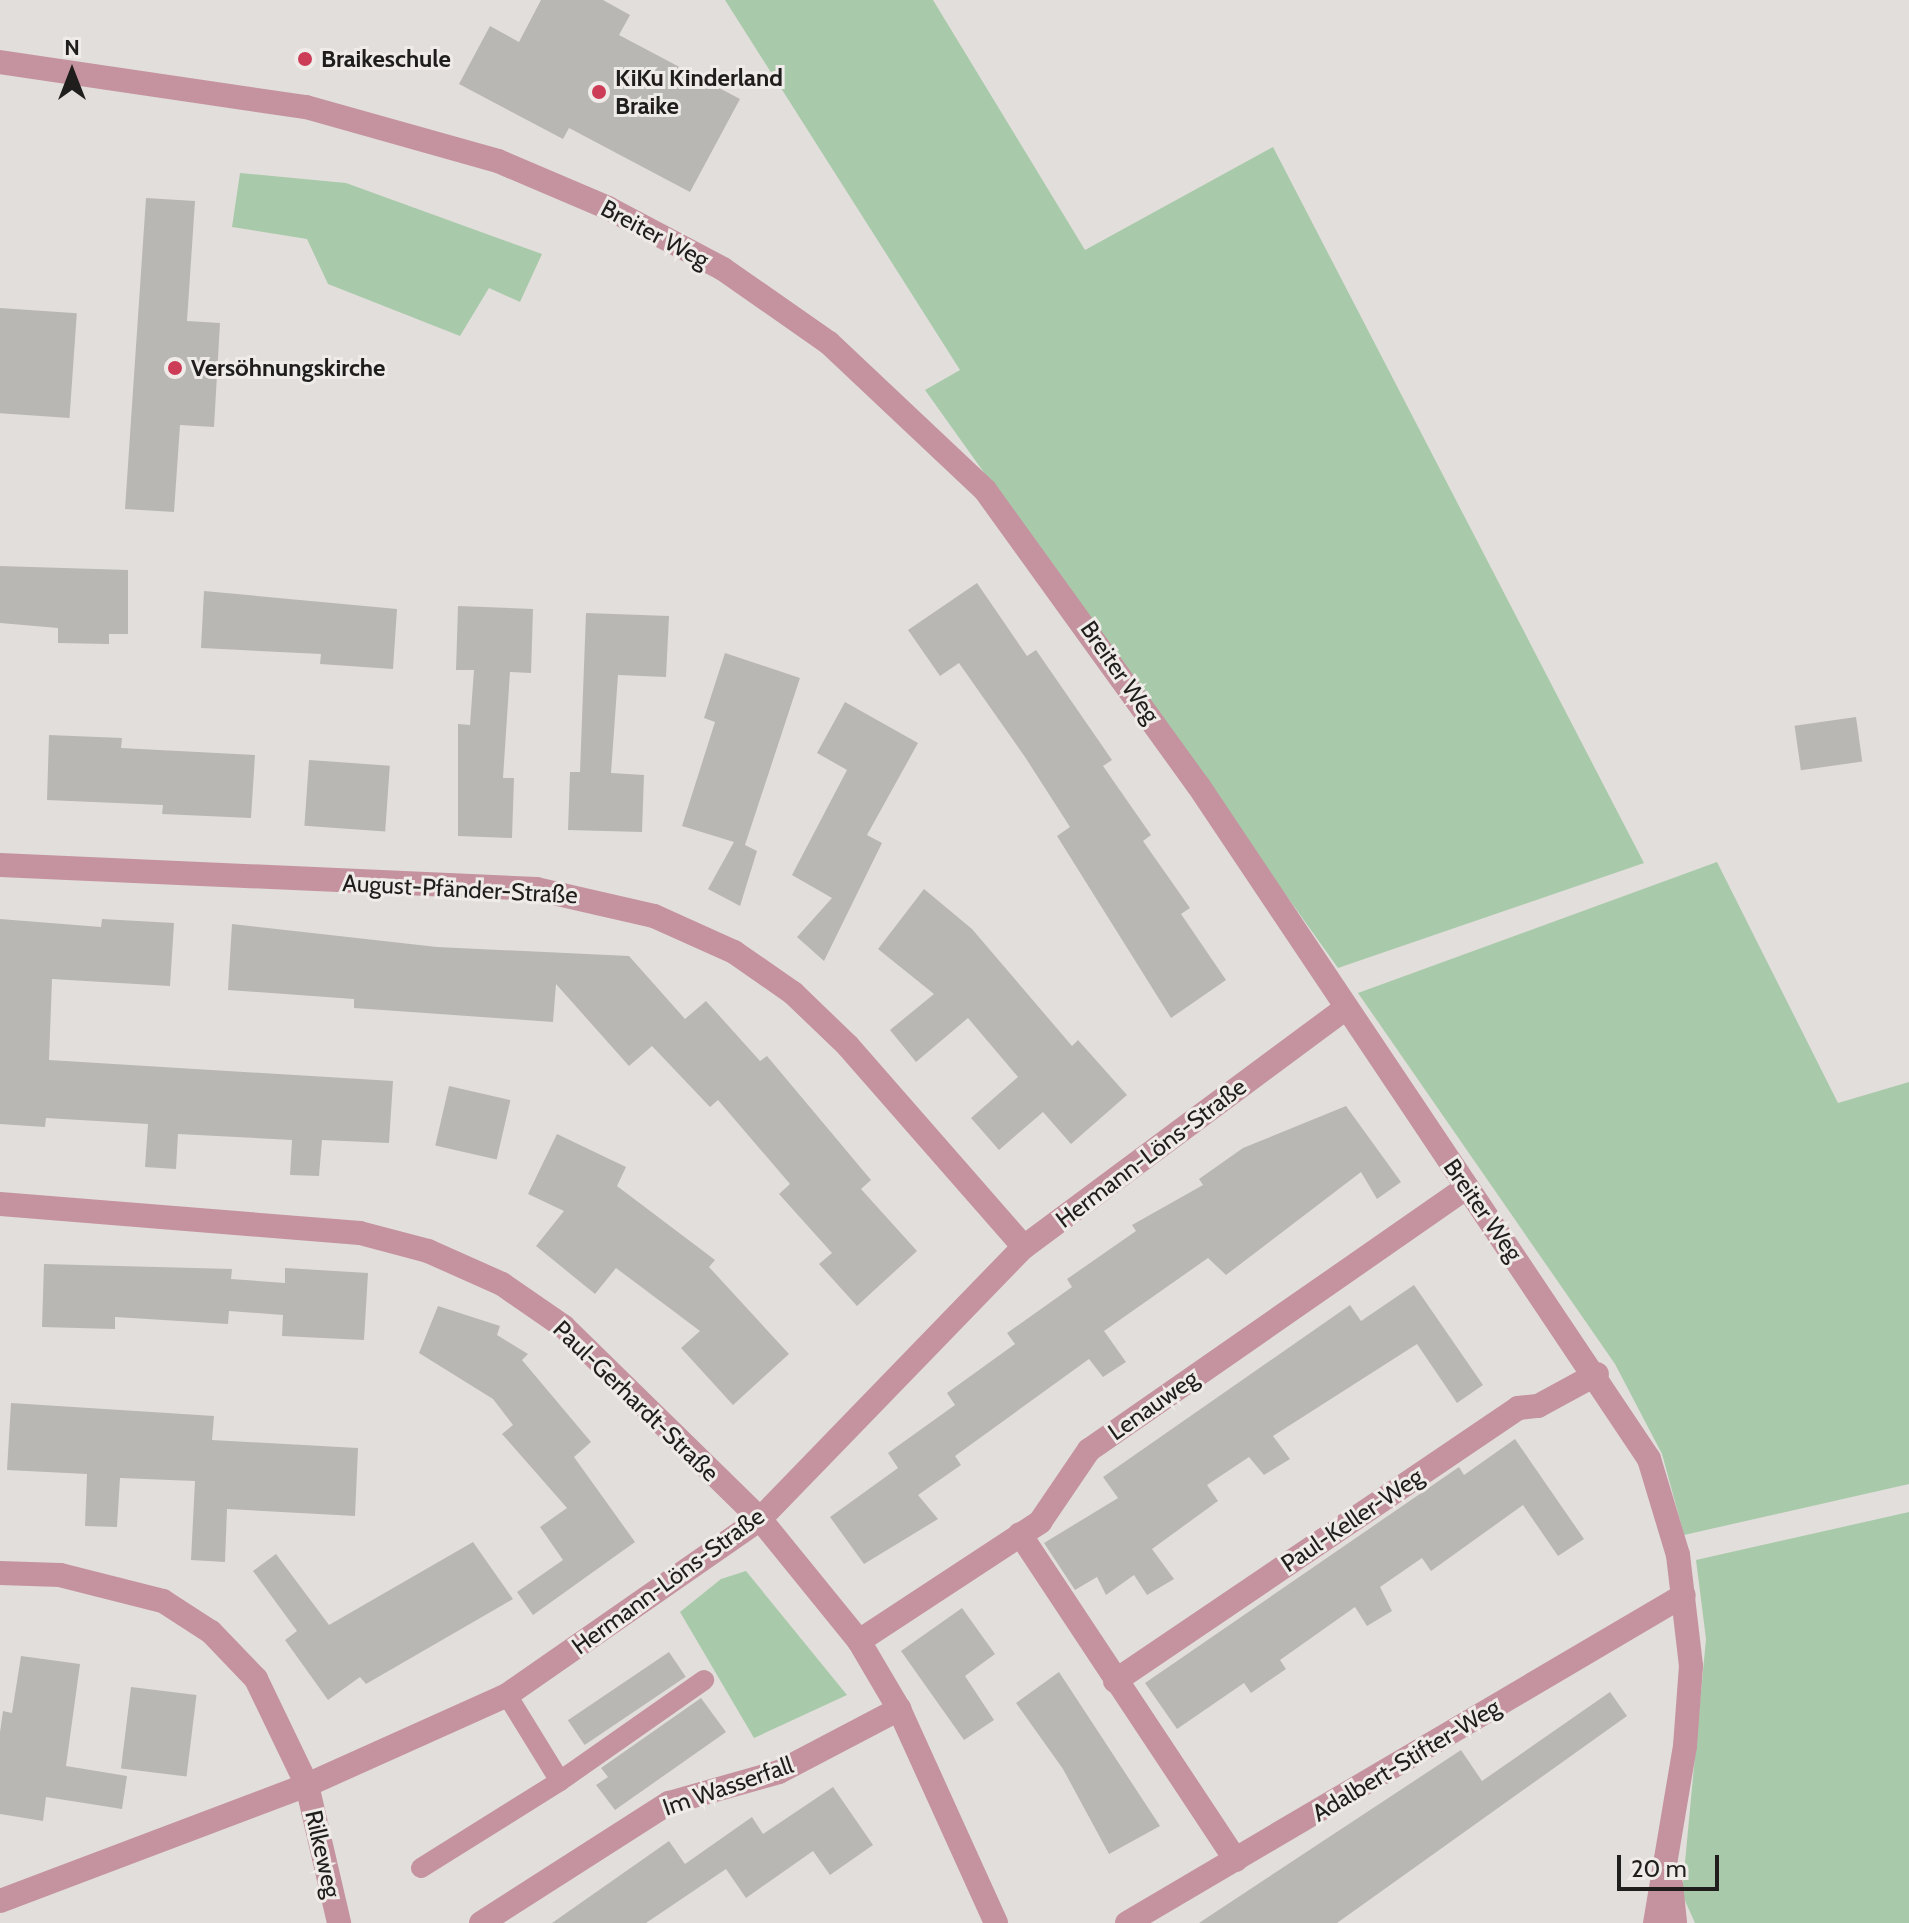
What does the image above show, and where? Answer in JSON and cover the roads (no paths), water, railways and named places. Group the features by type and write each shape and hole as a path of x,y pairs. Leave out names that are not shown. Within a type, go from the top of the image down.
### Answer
{"street":[{"name":"Breiter Weg","path":"0,62 306,107 498,161 608,208 723,269 829,343 945,447 1078,612 1345,1009 1597,1374 1649,1459 1684,1595 1689,1709 1655,1923"},
{"name":"August-Pfänder-Straße","path":"0,865 536,889 654,916 734,952 793,993 848,1046 1024,1247"},
{"name":"Hermann-Löns-Straße","path":"0,1901 307,1785 507,1695 760,1519 1024,1247 1345,1009"},
{"name":"Lenauweg","path":"859,1641 1040,1522 1089,1450 1467,1187"},
{"name":"Paul-Gerhardt-Straße","path":"0,1204 360,1233 428,1251 502,1284 564,1327 760,1519 859,1641 899,1709 996,1923"},
{"name":"Paul-Keller-Weg","path":"1115,1681 1518,1408 1538,1406 1597,1374"},
{"path":"1020,1534 1236,1860"},
{"name":"Rilkeweg","path":"0,1573 112,1584 163,1601 211,1632 256,1679 307,1785 339,1923"},
{"name":"Adalbert-Stifter-Weg","path":"1127,1923 1684,1595"},
{"name":"Im Wasserfall","path":"481,1923 669,1803 779,1772 899,1709"},
{"name":"Breiter Weg","path":"1669,1834 1675,1923"}],"lane":[{"path":"421,1868 560,1781 704,1680"},
{"path":"507,1695 560,1781"}],"place":[{"name":"Braikeschule","path":"305,59"},
{"name":"KiKu Kinderland Braike","path":"599,92"},
{"name":"Versöhnungskirche","path":"175,368"}]}
